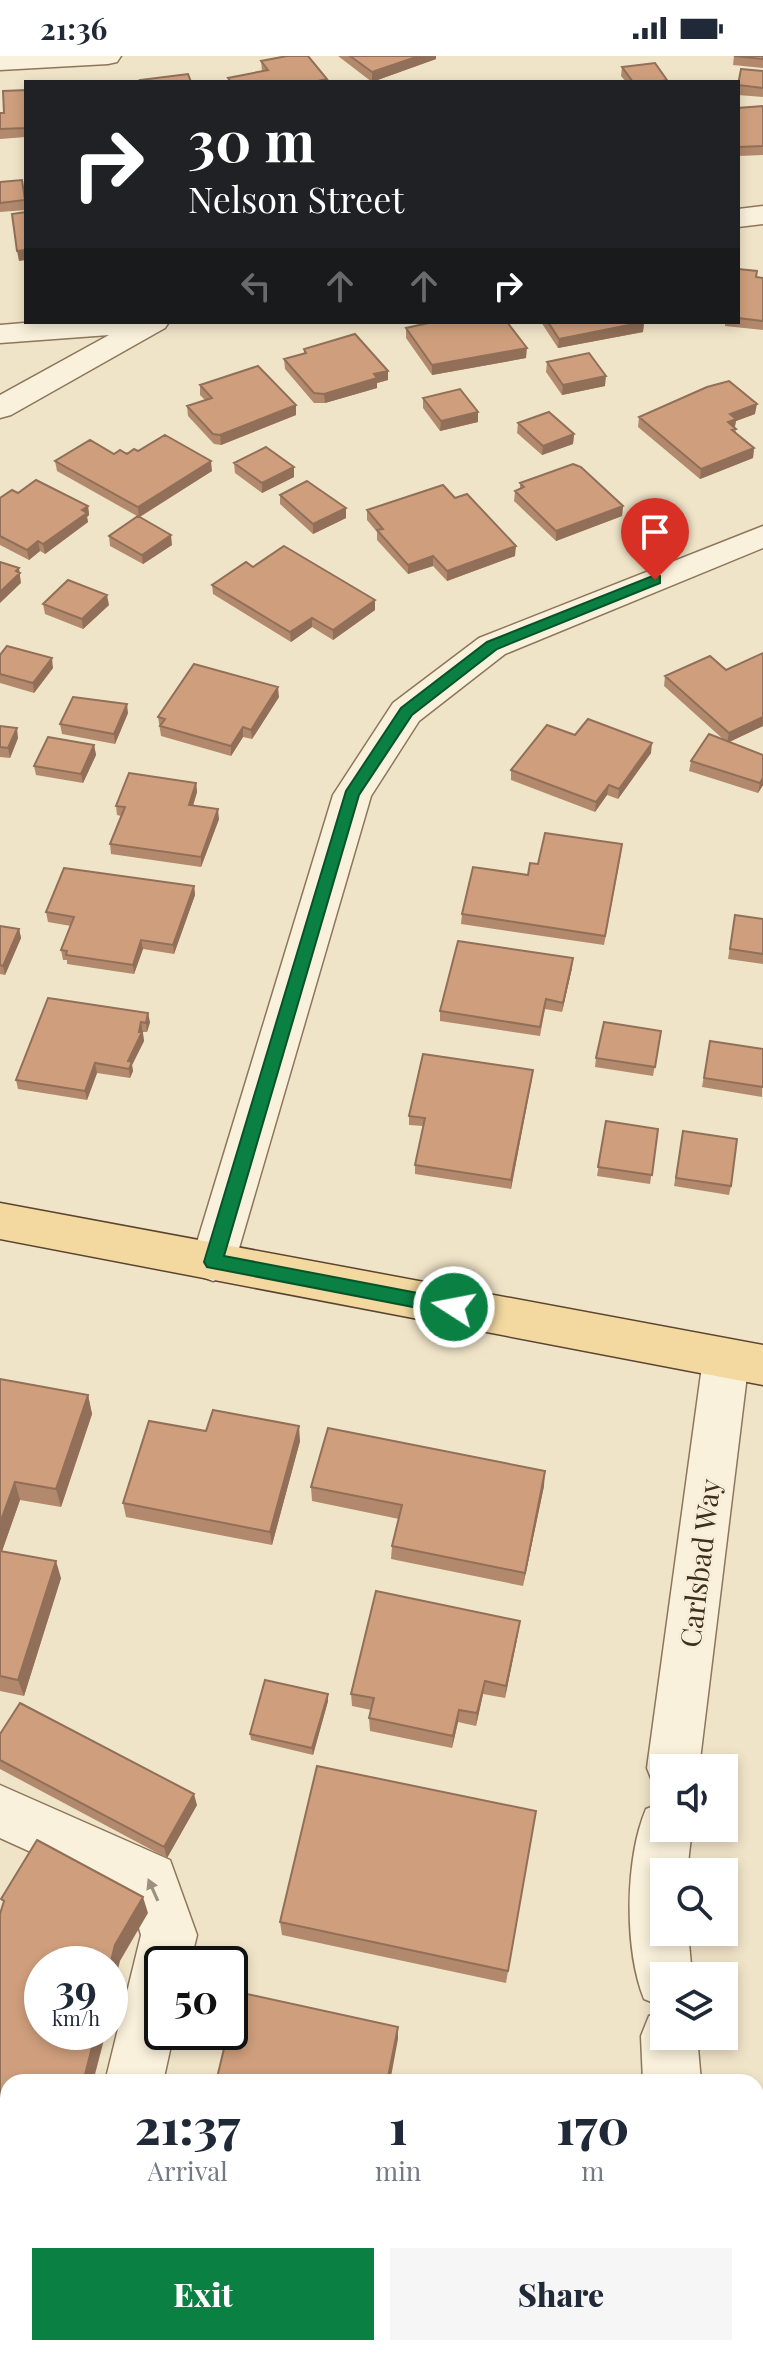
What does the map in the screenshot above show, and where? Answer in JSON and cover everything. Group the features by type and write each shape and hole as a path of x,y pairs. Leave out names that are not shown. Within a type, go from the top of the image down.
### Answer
{"main road":[{"path":"0,1221 744,1362"}],"street":[{"path":"0,62 108,56"},
{"path":"740,218 763,215"},
{"path":"0,334 128,324"},
{"path":"0,408 149,324"},
{"path":"213,1262 352,795 406,712 492,646 763,536"},
{"name":"Carlsbad Way","path":"675,1754 744,1362"},
{"path":"0,1811 151,1879 169,1935 166,1946"},
{"path":"663,1842 657,1891 663,1962"},
{"path":"136,2074 144,2040"},
{"path":"670,2050 671,2074"}],"building":[{"path":"308,56 327,79 228,78 268,70 261,61"},
{"path":"350,56 419,56 372,72"},
{"path":"734,56 763,56 763,59"},
{"path":"655,63 667,80 632,80 622,67"},
{"path":"741,69 763,71 763,88 740,85"},
{"path":"188,74 190,80 140,80"},
{"path":"24,90 24,128 0,129 0,113 4,113 3,91"},
{"path":"763,106 763,146 740,147 740,108"},
{"path":"22,180 24,200 0,203 0,182"},
{"path":"24,212 24,250 17,251 12,214"},
{"path":"740,269 757,271 756,277 763,278 763,321 740,318"},
{"path":"424,324 509,324 527,348 432,365 406,328"},
{"path":"549,324 634,324 559,339"},
{"path":"355,334 388,371 374,374 377,378 324,394 314,393 284,359 306,353 304,349"},
{"path":"589,353 606,376 563,385 547,362"},
{"path":"258,366 296,405 220,435 213,434 187,406 212,398 200,385"},
{"path":"729,381 757,404 730,414 736,419 728,422 736,429 732,430 754,448 701,469 639,417 707,387"},
{"path":"460,389 478,412 441,421 423,398"},
{"path":"549,412 574,434 543,446 518,423"},
{"path":"165,435 211,461 138,507 55,461 90,440 114,454 120,450 127,454"},
{"path":"266,447 294,467 262,483 234,463"},
{"path":"573,464 581,467 623,506 556,531 515,491 524,487 520,483"},
{"path":"36,480 88,506 82,510 87,513 43,544 38,541 27,550 0,536 0,498 12,490 18,493"},
{"path":"307,481 346,508 313,524 280,495"},
{"path":"443,485 455,498 467,494 516,546 447,571 433,556 408,565 377,530 383,529 367,510"},
{"path":"138,516 171,535 142,555 109,536"},
{"path":"284,546 375,600 333,630 312,618 290,632 212,585 246,562 253,567"},
{"path":"0,562 19,568 16,571 20,573 0,592"},
{"path":"68,580 107,595 82,619 43,604"},
{"path":"7,646 52,658 33,683 0,674 0,655"},
{"path":"763,653 763,717 729,733 665,676 710,656 726,670"},
{"path":"194,664 278,687 251,730 243,727 231,746 160,726 165,719 158,717"},
{"path":"73,697 127,704 114,734 60,724"},
{"path":"588,719 652,743 619,789 609,785 596,802 511,770 547,725 575,735"},
{"path":"0,726 17,728 8,748 0,747"},
{"path":"709,734 763,755 763,778 760,783 691,761"},
{"path":"48,737 94,745 81,774 34,766"},
{"path":"129,773 196,783 189,805 218,809 201,857 110,844 125,807 116,806"},
{"path":"545,833 622,844 605,936 462,914 473,867 528,875 530,863 538,864"},
{"path":"64,868 194,886 173,945 141,940 133,965 66,955 67,951 61,950 74,917 46,912"},
{"path":"735,915 763,919 763,954 730,949"},
{"path":"0,926 19,929 3,966 0,965"},
{"path":"458,941 573,958 563,1003 546,999 540,1027 440,1011"},
{"path":"48,998 148,1013 146,1023 141,1022 139,1032 142,1032 128,1061 132,1062 129,1069 95,1063 85,1091 16,1080"},
{"path":"604,1022 661,1031 655,1067 596,1058"},
{"path":"710,1041 763,1049 763,1087 704,1078"},
{"path":"423,1054 533,1070 511,1180 415,1165 425,1118 409,1116"},
{"path":"606,1121 658,1129 652,1175 598,1167"},
{"path":"683,1131 737,1139 731,1186 676,1178"},
{"path":"0,1379 88,1395 56,1489 15,1482 0,1523"},
{"path":"213,1410 299,1426 270,1532 123,1503 149,1421 206,1431"},
{"path":"328,1428 545,1471 525,1573 392,1546 402,1505 311,1487"},
{"path":"0,1551 56,1561 18,1680 0,1676"},
{"path":"376,1591 520,1621 506,1686 485,1681 477,1713 459,1710 453,1736 369,1718 374,1698 351,1694"},
{"path":"265,1680 328,1694 312,1748 250,1734"},
{"path":"20,1703 194,1794 164,1847 0,1760 0,1734"},
{"path":"317,1766 536,1811 508,1971 280,1922"},
{"path":"37,1840 143,1897 115,1946 24,1946 24,2050 91,2050 85,2074 0,2074 0,1914 4,1901 1,1899"},
{"path":"248,1994 398,2027 389,2074 218,2074 224,2050 248,2050"}],"route":[{"path":"454,1307 213,1262 352,795 406,712 492,646 655,580"}]}
